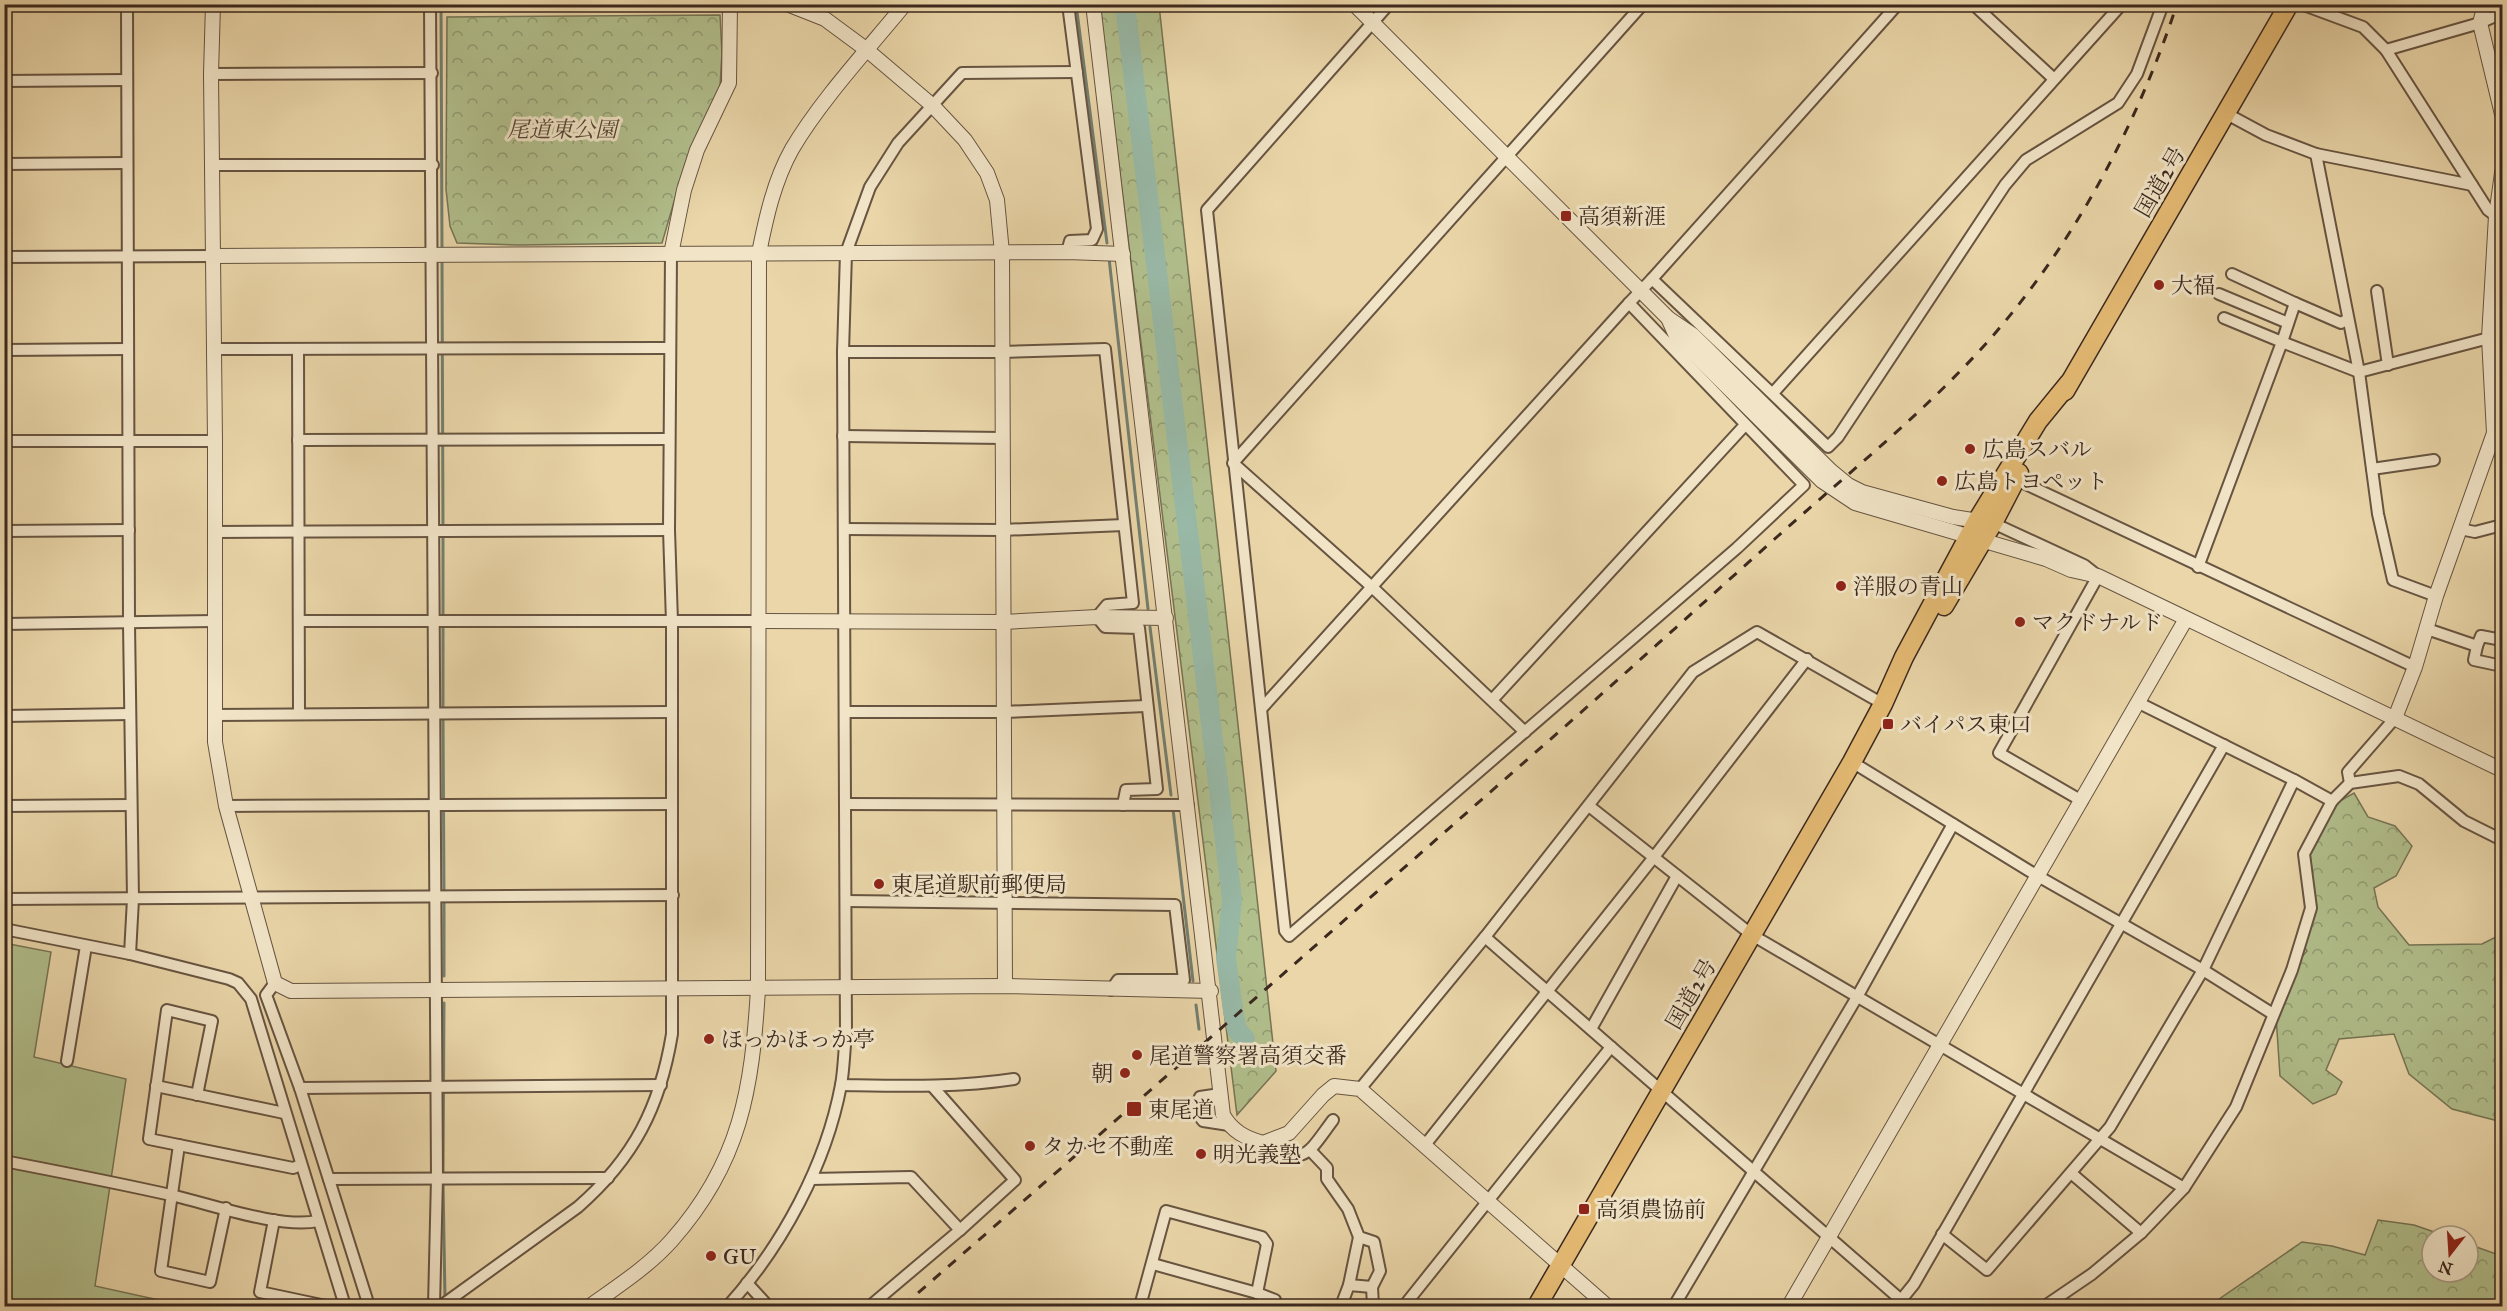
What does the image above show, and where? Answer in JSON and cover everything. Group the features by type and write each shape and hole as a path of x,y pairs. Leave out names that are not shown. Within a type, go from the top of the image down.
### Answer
{"highway":[{"name":"国道2号","path":"1537,1306 1852,762 1883,704 1904,657 2045,429 2069,383 2289,4"},
{"name":"国道2号","path":"1981,530 2038,421 2069,383"}],"street":[{"path":"127,4 130,805 133,899 130,954"},
{"path":"213,4 211,74 216,441 214,715 217,759 226,806 271,989 369,1306"},
{"path":"430,4 433,165 439,255 440,530 441,896 436,990 441,1086 441,1178 434,1306"},
{"path":"441,1306 578,1208 609,1178 640,1136 661,1085 672,1034 672,622 669,530 671,254 684,190 697,150 729,83 730,4"},
{"path":"590,1306 635,1274 672,1240 705,1197 734,1142 744,1111 754,1055 758,989 759,253 769,205 792,150 867,50 905,4"},
{"path":"1067,252 1070,241 1092,240 1097,229 1068,4"},
{"path":"1093,4 1223,1115 1229,1125 1244,1136 1286,1155 1304,1155 1333,1120"},
{"path":"1354,4 1668,318 1676,336 1822,481 1855,503 1886,514 1981,530 2084,566 2098,576 2186,619 2502,770"},
{"path":"1389,4 1207,210 1285,931 1289,936 1737,548 1804,485 1629,303"},
{"path":"1233,462 1508,158 1643,4"},
{"path":"1262,708 1652,279 1898,4"},
{"path":"1973,4 2054,79"},
{"path":"1773,393 2122,4"},
{"path":"1652,279 1828,447 1838,437 2005,185 2026,160 2118,103 2137,74 2163,4"},
{"path":"2301,4 2362,27 2386,50 2488,210 2496,216"},
{"path":"2485,4 2481,23 2502,114"},
{"path":"794,5 825,19 867,50 933,106 965,140 987,173 997,200 1002,253 1005,986"},
{"path":"2386,50 2481,23 2502,13"},
{"path":"728,1306 775,1247 811,1179 841,1085 846,1035 843,352 846,253 870,187 898,142 962,73 1077,72"},
{"path":"211,74 432,74"},
{"path":"4,81 127,80"},
{"path":"2227,114 2266,135 2316,154 2472,184"},
{"path":"2316,154 2359,372 2378,514 2393,580 2436,596"},
{"path":"4,164 127,163"},
{"path":"212,165 433,165"},
{"path":"2350,783 2348,772 2395,718 2415,668 2436,596 2494,433 2489,338 2496,216 2502,173"},
{"path":"4,257 1067,252 1123,254"},
{"path":"2232,274 2341,322 2348,319"},
{"path":"2377,291 2388,365"},
{"path":"2219,294 2288,323"},
{"path":"2198,567 2295,303"},
{"path":"2224,318 2359,372 2489,338"},
{"path":"213,349 670,348"},
{"path":"4,350 128,349"},
{"path":"298,349 299,713"},
{"path":"843,352 1002,352 1104,349 1133,603 1107,605 1097,617"},
{"path":"1493,699 1744,425"},
{"path":"843,436 1003,438"},
{"path":"298,440 669,439"},
{"path":"4,441 216,441"},
{"path":"2372,469 2434,460"},
{"path":"1233,462 1372,587 1493,699 1525,732"},
{"path":"2015,479 2415,668"},
{"path":"844,529 1002,530 1124,525"},
{"path":"2460,529 2475,532 2502,525"},
{"path":"4,531 129,530"},
{"path":"214,532 669,530"},
{"path":"1981,530 2072,570 2098,576"},
{"path":"2082,801 1999,753 2098,576"},
{"path":"299,621 1003,622 1097,617 1166,618"},
{"path":"1097,617 1105,627 1139,628 1157,789 1126,790 1123,805"},
{"path":"1789,1306 2186,619"},
{"path":"4,624 214,621"},
{"path":"2427,629 2477,646"},
{"path":"1360,1089 1485,937 1694,672 1757,632 1883,704"},
{"path":"2502,640 2481,636 2474,660 2502,666"},
{"path":"1425,1145 1654,857 1807,659"},
{"path":"2139,703 2332,801"},
{"path":"845,712 1004,712 1146,706"},
{"path":"214,715 671,712"},
{"path":"4,716 130,714"},
{"path":"1485,937 1905,1303 1942,1234 2224,746"},
{"path":"1852,762 2036,875 2203,970 2273,1014"},
{"path":"2045,1306 2092,1274 2141,1233 2184,1188 2236,1107 2292,970 2311,908 2304,854 2332,801 2350,783 2398,776 2419,784 2464,821 2502,840"},
{"path":"1942,1234 1988,1270 2101,1139 2203,970 2294,780"},
{"path":"226,806 672,804"},
{"path":"845,804 1188,805"},
{"path":"4,806 130,805"},
{"path":"1589,806 1752,935 2184,1188"},
{"path":"1674,1306 1857,997 1953,824"},
{"path":"1591,1029 1677,876"},
{"path":"4,899 673,895"},
{"path":"846,901 1175,905 1184,980 1118,980 1111,990"},
{"path":"4,929 130,954 238,983 251,999 342,1306"},
{"path":"67,1061 86,946"},
{"path":"251,999 271,989 291,991 1005,986 1210,991"},
{"path":"197,1095 212,1021 167,1010 149,1138 293,1168 301,1165"},
{"path":"1404,1306 1611,1047"},
{"path":"841,1085 933,1087 983,1084 1014,1079"},
{"path":"300,1088 661,1085"},
{"path":"156,1086 284,1113"},
{"path":"1263,1143 1289,1133 1334,1086 1360,1089 1607,1306"},
{"path":"870,1306 1015,1180 933,1087"},
{"path":"1220,1094 1200,1097 1195,1110 1203,1121 1229,1125"},
{"path":"179,1144 161,1271 210,1282 226,1208"},
{"path":"1310,1150 1327,1168 1327,1179 1348,1209 1359,1237 1341,1306"},
{"path":"4,1161 274,1220 307,1224 318,1221"},
{"path":"2071,1173 2141,1233"},
{"path":"329,1179 609,1178"},
{"path":"811,1179 911,1178 960,1230"},
{"path":"1140,1306 1166,1211 1262,1237 1267,1244 1257,1293"},
{"path":"274,1220 260,1292 326,1306"},
{"path":"1359,1237 1374,1242 1377,1251 1380,1271 1372,1287 1373,1306"},
{"path":"1153,1264 1257,1293 1275,1300 1276,1306"},
{"path":"747,1282 768,1306"},
{"path":"1348,1285 1372,1287"}],"green space":[{"path":"1099,5 1159,5 1276,1071 1237,1115"},
{"name":"尾道東公園","path":"720,15 722,53 720,86 685,164 662,243 519,245 457,243 450,226 446,189 447,17"},
{"path":"2354,793 2368,817 2395,826 2412,846 2396,876 2374,888 2378,907 2409,945 2482,944 2502,934 2502,1122 2452,1109 2409,1074 2394,1034 2339,1039 2326,1070 2342,1082 2336,1094 2313,1104 2280,1076 2276,1016 2299,960 2307,951 2302,944 2314,908 2310,851 2338,802"},
{"path":"4,943 51,952 34,1057 126,1079 95,1286 186,1306 5,1306"},
{"path":"2378,1220 2420,1227 2420,1284 2480,1284 2480,1248 2502,1256 2502,1306 2328,1306 2316,1300 2299,1306 2209,1306 2302,1242 2332,1246 2365,1255"}],"waterway":[{"path":"441,4 442,251"},
{"path":"1076,4 1107,243"},
{"path":"1125,4 1232,900 1226,958 1237,1030 1245,1039"},
{"path":"442,258 443,527"},
{"path":"1109,258 1148,609"},
{"path":"443,534 443,617"},
{"path":"443,624 443,710"},
{"path":"1150,627 1171,795"},
{"path":"443,717 444,893"},
{"path":"1173,809 1193,981"},
{"path":"444,900 444,976"},
{"path":"443,1176 444,1003"},
{"path":"1196,1005 1199,1029"},
{"path":"443,1182 445,1299"}],"railway":[{"path":"903,1306 1592,703 1882,445 1958,373 2014,310 2072,229 2097,186 2142,97 2177,4"}],"place":[{"name":"高須新涯","path":"1566,216"},
{"name":"大福","path":"2159,285"},
{"name":"広島スバル","path":"1970,449"},
{"name":"広島トヨペット","path":"1942,481"},
{"name":"洋服の青山","path":"1841,586"},
{"name":"マクドナルド","path":"2020,622"},
{"name":"バイパス東口","path":"1888,724"},
{"name":"東尾道駅前郵便局","path":"879,884"},
{"name":"ほっかほっか亭","path":"709,1039"},
{"name":"尾道警察署高須交番","path":"1137,1055"},
{"name":"朝","path":"1125,1073"},
{"name":"東尾道","path":"1134,1109"},
{"name":"タカセ不動産","path":"1030,1146"},
{"name":"明光義塾","path":"1201,1154"},
{"name":"高須農協前","path":"1584,1209"},
{"name":"GU","path":"711,1256"}]}
